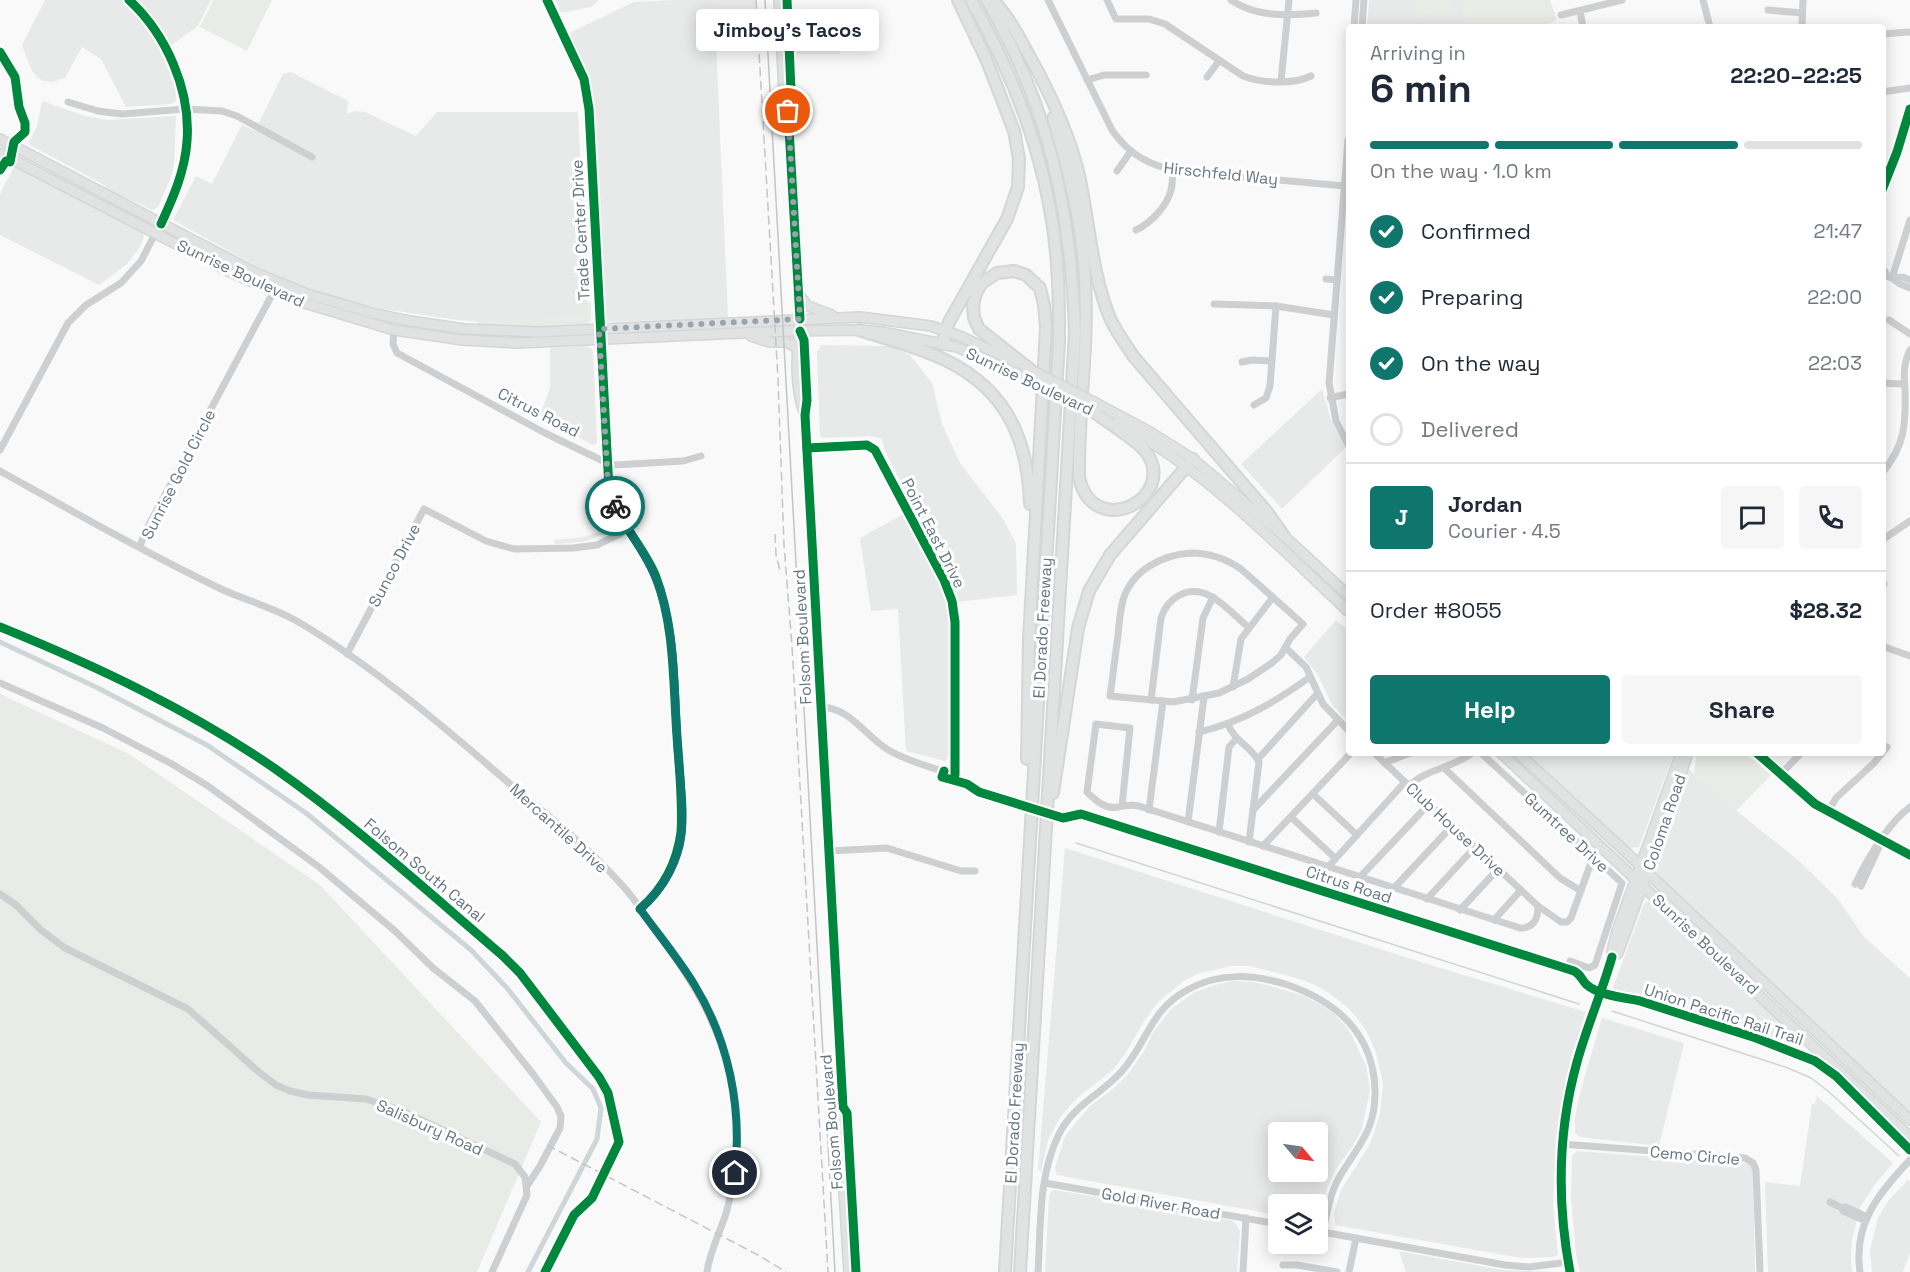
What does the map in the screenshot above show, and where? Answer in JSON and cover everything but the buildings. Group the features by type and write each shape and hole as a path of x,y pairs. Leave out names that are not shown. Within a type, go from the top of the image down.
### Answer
{"highway":[{"path":"942,344 962,296 1007,219 1018,187 1019,159 1014,131 987,61 958,0"},
{"name":"El Dorado Freeway","path":"971,0 1012,81 1030,128 1048,201 1058,280 1059,341 1005,1272"},
{"name":"El Dorado Freeway","path":"987,0 1025,76 1043,126 1058,176 1068,228 1074,280 1075,333 1020,1272"},
{"path":"993,0 1005,13 1057,108 1078,174 1099,284 1110,318 1117,331 1134,357 1260,504 1284,536"},
{"path":"1038,72 1068,169 1079,220 1086,337 1079,462 1081,485 1090,500 1104,509 1116,510 1131,507 1140,501 1149,490 1153,474 1151,462 1136,442 1092,406"},
{"path":"1030,374 983,333 975,323 972,306 976,293 982,283 997,273 1014,271 1026,275 1040,288 1046,327 1032,579 1027,774 1032,795"},
{"path":"859,330 942,359 982,384 1001,403 1015,426 1025,454 1030,485 1032,579"},
{"path":"1049,801 1056,780 1078,628 1089,591 1110,555 1190,462"}],"main road":[{"name":"Folsom Boulevard","path":"784,3 784,92 788,97"},
{"name":"Folsom Boulevard","path":"784,3 791,90 788,97 800,319 800,331 796,341 800,401 805,415"},
{"path":"1886,180 1910,109"},
{"name":"Sunrise Boulevard","path":"0,140 234,274 332,313 394,330 463,340 517,343 859,330 903,334 942,344 1030,374"},
{"name":"Sunrise Boulevard","path":"0,153 158,229 296,290 355,309 398,318 469,329 538,332 837,317 860,317 931,326 946,331 1092,406 1150,432 1284,536 1346,593"},
{"path":"274,291 296,290"},
{"path":"799,296 807,306 837,317"},
{"path":"377,325 385,321 397,322 398,318"},
{"path":"394,330 401,325 461,333 469,329"},
{"name":"Folsom Boulevard","path":"800,331 804,340 807,390 805,415 820,707 843,1107 847,1113 856,1272"},
{"path":"748,335 769,342 787,342 797,348"},
{"name":"Sunrise Boulevard","path":"1190,462 1346,609"},
{"name":"Sunrise Boulevard","path":"1504,756 1910,1137"},
{"name":"Sunrise Boulevard","path":"1521,756 1910,1120"},
{"name":"Coloma Road","path":"1644,870 1648,846 1680,756"},
{"name":"Coloma Road","path":"1569,1267 1562,1205 1562,1144 1576,1066 1612,957 1617,931 1639,883 1687,756"},
{"path":"1629,856 1648,846"},
{"name":"Coloma Road","path":"1612,957 1618,953 1635,906 1639,883"},
{"path":"1635,906 1644,899 1654,896"},
{"path":"1755,990 1766,994 1794,1018 1800,1018"},
{"name":"Folsom Boulevard","path":"843,1107 839,1112 849,1272"}],"street":[{"path":"0,450 68,323 86,305 129,276 141,261 173,199 186,152 187,128 180,82 167,50 148,19 129,0"},
{"name":"Trade Center Drive","path":"547,0 584,79 589,108 599,329 610,495 628,530 651,566 666,612 671,647 682,814 680,844 672,866 657,892 640,909"},
{"name":"Hirschfeld Way","path":"1048,0 1113,130 1131,151 1151,164 1173,170 1344,186"},
{"path":"1107,0 1116,19 1149,19 1165,24 1236,73 1250,79 1281,81 1300,80 1311,76"},
{"path":"1231,0 1258,12 1287,15 1316,13"},
{"path":"1281,81 1289,0"},
{"path":"1354,24 1356,0"},
{"path":"1362,24 1364,0"},
{"path":"1561,15 1622,0"},
{"path":"1703,0 1709,24"},
{"path":"1802,24 1803,0"},
{"path":"1768,10 1802,13"},
{"path":"1580,11 1583,24"},
{"path":"1886,34 1910,32"},
{"path":"1207,77 1219,61"},
{"path":"1087,80 1104,75 1146,75"},
{"path":"1886,91 1910,88"},
{"path":"68,102 98,111 122,114 208,109 237,116 312,156"},
{"path":"1117,171 1131,151"},
{"path":"1346,163 1329,383 1336,421 1346,441"},
{"path":"1136,230 1145,225 1167,200 1171,190 1173,170"},
{"path":"1886,275 1910,220"},
{"path":"1340,245 1346,245"},
{"path":"1886,275 1910,280"},
{"path":"1886,275 1910,288"},
{"path":"1326,279 1336,280"},
{"name":"Sunrise Gold Circle","path":"0,471 140,547 144,534 274,291"},
{"path":"1214,304 1276,306 1334,315"},
{"path":"1254,405 1263,400 1268,393 1276,306"},
{"path":"1889,321 1910,334"},
{"name":"Citrus Road","path":"394,330 394,349 404,357 545,434 607,463 616,465 683,461 701,456"},
{"path":"1886,467 1898,448 1908,423 1904,365 1910,350"},
{"path":"1242,362 1272,361"},
{"path":"1886,383 1904,384"},
{"path":"1330,398 1346,394"},
{"name":"Point East Drive","path":"807,448 867,444 874,450 945,580 952,601 955,622 955,775 896,754 879,744 842,711 820,707"},
{"name":"Sunco Drive","path":"347,654 424,509 492,544 514,549 573,548 597,545 628,530"},
{"path":"1886,537 1910,521"},
{"name":"Mercantile Drive","path":"140,547 218,588 278,611 347,654 407,698 542,811 621,883 695,986 715,1028 732,1081 737,1128 735,1173 727,1211 711,1253 707,1272"},
{"path":"1191,553 1212,555 1231,562 1303,624 1290,639 1281,655 1262,671 1233,687 1204,697 1192,700 1163,701 1110,696 1123,599 1132,582 1145,569 1176,555 1191,553"},
{"path":"1151,700 1161,618 1173,599 1184,593 1197,591 1213,597 1248,627"},
{"path":"1192,700 1203,618 1213,597"},
{"path":"1233,687 1239,645 1248,627 1273,597"},
{"path":"1286,648 1302,662 1317,694 1346,727"},
{"path":"1886,648 1910,656"},
{"path":"1199,732 1228,724 1265,708 1311,677"},
{"path":"0,683 103,728 162,758 208,786 319,867 395,931 433,968 475,1001 533,1074 561,1116 560,1128 527,1186 525,1202 492,1272"},
{"path":"1258,759 1317,694"},
{"path":"1188,822 1204,697"},
{"path":"1149,810 1163,701"},
{"path":"1253,810 1338,720"},
{"path":"1122,806 1130,728 1096,724 1087,792 1098,803 1115,808 1134,805 1525,928 1536,920 1538,906"},
{"path":"1228,724 1232,733 1258,759 1249,842"},
{"path":"1219,832 1229,747 1237,738"},
{"path":"1263,846 1348,756"},
{"name":"Club House Drive","path":"1377,756 1538,906 1561,922 1567,922 1571,918 1581,891"},
{"path":"1384,763 1401,756"},
{"path":"1328,867 1407,784 1468,756"},
{"name":"Gumtree Drive","path":"1484,756 1622,883 1595,965 1589,968 1570,962"},
{"path":"1760,756 1804,796 1828,812 1881,843 1910,855"},
{"path":"1781,774 1798,756"},
{"path":"1828,812 1836,798 1880,756"},
{"path":"1444,768 1560,878 1581,891 1593,857"},
{"path":"1313,794 1357,835"},
{"path":"1360,877 1429,804"},
{"path":"1858,885 1881,843 1901,814 1910,807"},
{"path":"1291,816 1335,858"},
{"path":"1394,888 1452,826"},
{"path":"1426,898 1475,847"},
{"path":"829,850 887,848 964,872 975,871"},
{"path":"1460,909 1498,869"},
{"path":"1494,920 1521,890"},
{"name":"Salisbury Road","path":"0,894 16,905 41,930 64,948 172,999 188,1009 276,1085 297,1093 361,1098 391,1106 514,1164 523,1173 527,1186"},
{"path":"1038,1272 1045,1183 1052,1151 1062,1128 1077,1108 1121,1073 1133,1057 1151,1024 1165,1006 1187,990 1209,981 1240,976 1260,977 1308,992 1337,1010 1358,1034 1371,1063 1375,1095 1371,1123 1361,1146 1335,1187 1328,1208"},
{"name":"Cemo Circle","path":"1562,1144 1745,1158 1751,1161 1756,1170 1760,1272"},
{"path":"1860,1272 1860,1242 1867,1219 1883,1190 1910,1160"},
{"name":"Gold River Road","path":"1045,1183 1268,1222"},
{"path":"1830,1202 1842,1208 1846,1207 1867,1219"},
{"path":"1243,1272 1246,1218"},
{"path":"1328,1233 1505,1265 1569,1267"},
{"path":"1349,1272 1356,1238"},
{"path":"1283,1265 1297,1264 1337,1272"}],"shaded area":[{"path":"45,0 123,0 153,34 161,48 172,74 176,102 126,107 101,59 82,47 65,78 52,82 43,81 37,77 32,71 22,45"},
{"path":"138,0 211,0 198,26 170,46"},
{"path":"213,0 272,0 247,51 200,27"},
{"path":"555,0 599,0 591,7 561,13"},
{"path":"755,0 756,40 716,42 728,318 611,322 605,320 601,278 591,110 569,35 634,2"},
{"path":"1369,0 1461,0 1466,24 1367,24"},
{"path":"1412,0 1450,0 1452,11 1415,19"},
{"path":"1461,0 1550,0 1557,20 1547,24 1466,24"},
{"path":"793,18 795,18 796,37 838,37 840,54 797,54"},
{"path":"291,72 348,101 347,114 354,111 365,112 416,136 437,112 578,112 588,317 527,325 457,320 383,309 321,294 295,284 258,267 173,220 196,176 212,184 242,125 255,131 283,74"},
{"path":"42,101 85,116 107,120 176,116 174,164 158,207 152,210 105,188 106,186 28,144 37,126"},
{"path":"15,165 143,232 144,237 140,247 127,264 99,285 0,235 0,194"},
{"path":"591,302 591,321 586,324 524,327 478,325 477,318 535,320 541,319 541,313 546,318 583,316 586,312 586,303"},
{"path":"821,345 889,346 909,354 932,383 942,424 960,463 1003,519 1016,544 1017,595 949,603 950,755 945,761 906,751 898,609 871,611 860,538 914,508 885,451 882,439 871,436 823,438 820,436 817,352"},
{"path":"587,346 593,350 597,443 593,445 540,416 550,388 550,348"},
{"path":"1322,389 1331,420 1345,448 1282,509 1241,464"},
{"path":"606,498 617,525 615,530 583,542 555,544 554,540 584,537 613,526 601,499"},
{"path":"1336,620 1346,628 1346,719 1332,705 1318,675 1304,657"},
{"path":"0,694 129,754 320,885 541,1122 477,1272 0,1272"},
{"path":"1529,756 1673,756 1639,847 1630,848"},
{"path":"1697,756 1747,756 1771,775 1735,812 1694,774"},
{"path":"1686,767 1799,861 1838,899 1864,937 1910,978 1910,1117 1650,871"},
{"path":"1065,848 1424,963 1586,1012 1572,1055 1556,1138 1553,1205 1558,1255 1521,1258 1335,1225 1334,1213 1341,1190 1370,1144 1380,1114 1383,1083 1376,1053 1368,1034 1358,1019 1329,993 1293,977 1249,966 1232,966 1200,973 1185,980 1158,1002 1113,1070 1078,1097 1061,1116 1048,1140 1041,1171 1038,1170"},
{"path":"1672,885 1744,949 1770,921 1772,923 1742,954"},
{"path":"1649,901 1797,1037 1787,1047 1612,990 1644,904"},
{"path":"1233,981 1253,982 1274,987 1304,996 1323,1006 1349,1030 1366,1065 1370,1090 1362,1129 1353,1146 1335,1170 1325,1194 1268,1194 1268,1213 1057,1175 1055,1168 1065,1136 1090,1106 1127,1075 1143,1053 1153,1032 1171,1009 1195,992"},
{"path":"1602,1018 1684,1043 1659,1146 1580,1137 1575,1133 1579,1096"},
{"path":"1817,1096 1893,1163 1860,1207 1852,1240 1852,1272 1768,1272 1765,1182 1800,1186 1812,1104 1815,1104"},
{"path":"1577,1151 1748,1164 1753,1170 1755,1272 1580,1272 1576,1255 1571,1198 1572,1156"},
{"path":"1908,1180 1910,1181 1910,1253 1903,1272 1872,1272 1870,1250 1878,1218 1888,1201"},
{"path":"1051,1191 1231,1220 1240,1231 1237,1272 1045,1272 1049,1196"},
{"path":"1399,1251 1502,1270 1560,1272 1406,1272"}],"waterway":[{"name":"Folsom South Canal","path":"0,642 98,688 207,745 306,813 471,950 507,988 566,1063 593,1089 601,1108 597,1139 528,1272"},
{"path":"1076,843 1579,1004"},
{"path":"1612,1011 1788,1068 1811,1078 1899,1156"}],"tram line":[{"path":"765,0 835,1272"}],"railway":[{"path":"756,0 778,379 784,545 792,646 828,1272"},
{"path":"775,534 776,555 781,574"},
{"path":"547,1145 758,1255 786,1272"}],"cycle path":[{"path":"129,0 154,29 165,46 185,102 187,141 184,163 161,224"},
{"path":"547,0 584,79 589,109 609,489 618,512 656,577 670,635 681,796 681,832 673,864 668,874 656,892 640,909"},
{"path":"787,0 791,90 788,97 788,111 800,319"},
{"path":"0,52 15,77 19,107 25,123 25,132 14,142 10,162 6,161 0,170"},
{"path":"1886,180 1910,109"},
{"path":"800,331 804,340 807,400 805,415 843,1107 847,1113 856,1272"},
{"path":"807,448 867,445 875,450 944,580 952,601 955,622 955,775"},
{"name":"Folsom South Canal","path":"0,627 141,690 208,727 274,768 390,858 520,973 599,1077 608,1093 619,1142 592,1198 574,1215 545,1272"},
{"path":"1760,756 1815,804 1910,855"},
{"name":"Union Pacific Rail Trail","path":"944,771 942,777 967,784 979,792 1063,818 1081,814 1574,971 1587,985 1598,991 1640,1001 1756,1038 1815,1061 1836,1076 1910,1150"},
{"path":"1570,1272 1561,1193 1566,1114 1577,1062 1612,957"}],"way so far":[{"path":"615,506 608,483 599,329 800,319 788,111"}],"place":[{"name":"Jimboy's Tacos","path":"788,111"}],"route":[{"path":"615,506 651,566 664,603 671,647 680,782 682,826 680,844 664,882 640,909 695,986 722,1046 732,1081 737,1118 735,1173"}]}
